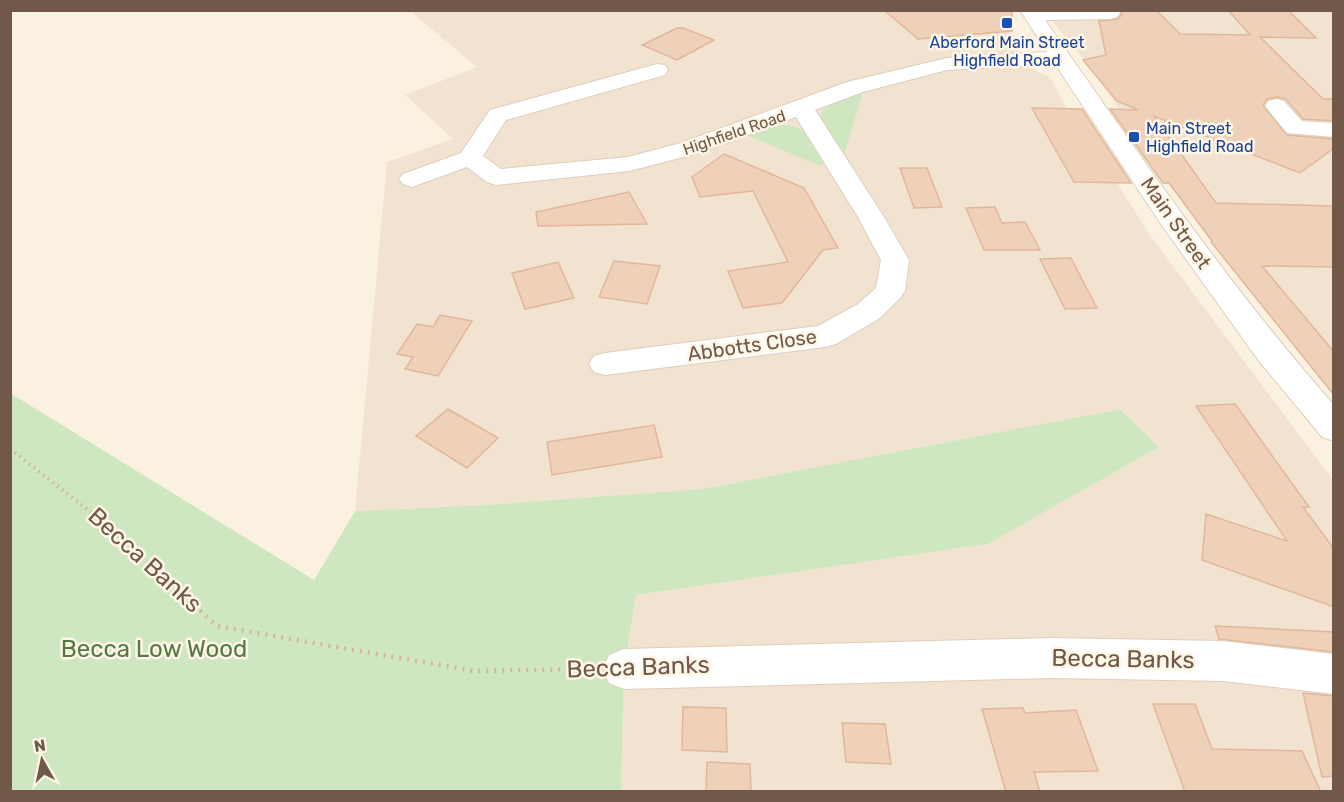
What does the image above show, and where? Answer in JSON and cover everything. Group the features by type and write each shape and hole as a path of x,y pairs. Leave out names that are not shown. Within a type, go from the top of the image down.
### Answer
{"street":[{"path":"1031,12 1110,12"},
{"name":"Main Street","path":"1031,12 1177,228 1270,353 1334,428"},
{"name":"Highfield Road","path":"470,158 496,177 629,164 690,148 855,87 947,64 1061,57"},
{"path":"412,179 470,158 498,115 657,70"},
{"path":"1276,106 1295,128 1334,130"},
{"name":"Abbotts Close","path":"605,364 825,336 869,311 890,291 896,260 802,108"},
{"name":"Becca Banks","path":"624,669 1052,658 1223,661 1334,674"}],"path":[{"name":"Becca Banks","path":"10,449 103,520 216,626 474,671 624,669"}],"shaded area":[{"path":"410,11 1006,11 1001,20 1020,44 1015,49 1027,67 1050,77 1075,124 1115,179 1147,231 1333,480 1333,791 621,791 624,669 636,595 988,544 1159,447 1120,409 702,489 485,505 355,511 387,162 453,139 405,95 477,67"},
{"path":"1044,11 1333,11 1333,395 1238,277 1163,175 1092,70"}],"green space":[{"path":"858,93 862,95 844,155 842,155 820,120 821,114 828,105"},
{"path":"774,125 794,127 807,134 826,164 818,165 744,134"},
{"name":"Becca Low Wood","path":"10,393 314,580 355,511 485,505 702,489 1120,409 1159,447 988,544 636,595 624,669 621,791 11,792"}],"building":[{"path":"884,10 1012,10 1012,31 918,39"},
{"path":"1121,10 1156,10 1180,34 1250,35 1228,10 1288,10 1316,38 1260,37 1323,99 1334,99 1334,121 1303,119 1286,99 1277,97 1267,99 1263,105 1287,135 1334,139 1334,148 1300,173 1154,116 1216,203 1334,206 1334,267 1262,266 1334,352 1334,395 1211,242 1169,183 1163,183 1110,109 1138,110 1117,101 1083,60 1106,55 1099,21 1118,19 1122,14"},
{"path":"677,28 683,28 714,40 677,60 642,45"},
{"path":"1032,108 1082,109 1131,183 1074,182"},
{"path":"724,154 804,188 838,248 823,250 782,303 743,308 728,271 788,262 753,191 700,197 692,177"},
{"path":"900,168 927,168 942,207 914,208"},
{"path":"629,192 647,224 538,226 536,212"},
{"path":"995,207 1002,223 1025,222 1040,250 984,250 966,208"},
{"path":"1071,258 1097,308 1065,309 1040,259"},
{"path":"614,261 660,266 647,304 599,297"},
{"path":"558,262 574,298 525,309 512,273"},
{"path":"440,315 472,321 438,376 405,369 413,357 397,354 417,324 433,327"},
{"path":"1235,404 1309,507 1303,507 1334,549 1334,607 1202,560 1206,514 1287,541 1196,406"},
{"path":"448,409 498,438 467,468 416,436"},
{"path":"654,425 662,457 552,475 547,442"},
{"path":"1215,626 1334,632 1334,652 1219,639"},
{"path":"1303,693 1334,696 1334,776 1322,777"},
{"path":"1153,704 1195,704 1212,749 1302,751 1321,792 1185,792"},
{"path":"683,707 726,708 727,752 682,750"},
{"path":"1023,708 1025,713 1076,710 1098,771 1034,772 1040,792 1006,792 982,709"},
{"path":"842,723 885,724 891,764 846,762"},
{"path":"707,762 750,764 751,792 706,792"}],"place":[{"name":"Aberford Main Street Highfield Road","path":"1007,23"},
{"name":"Main Street Highfield Road","path":"1134,137"}]}
